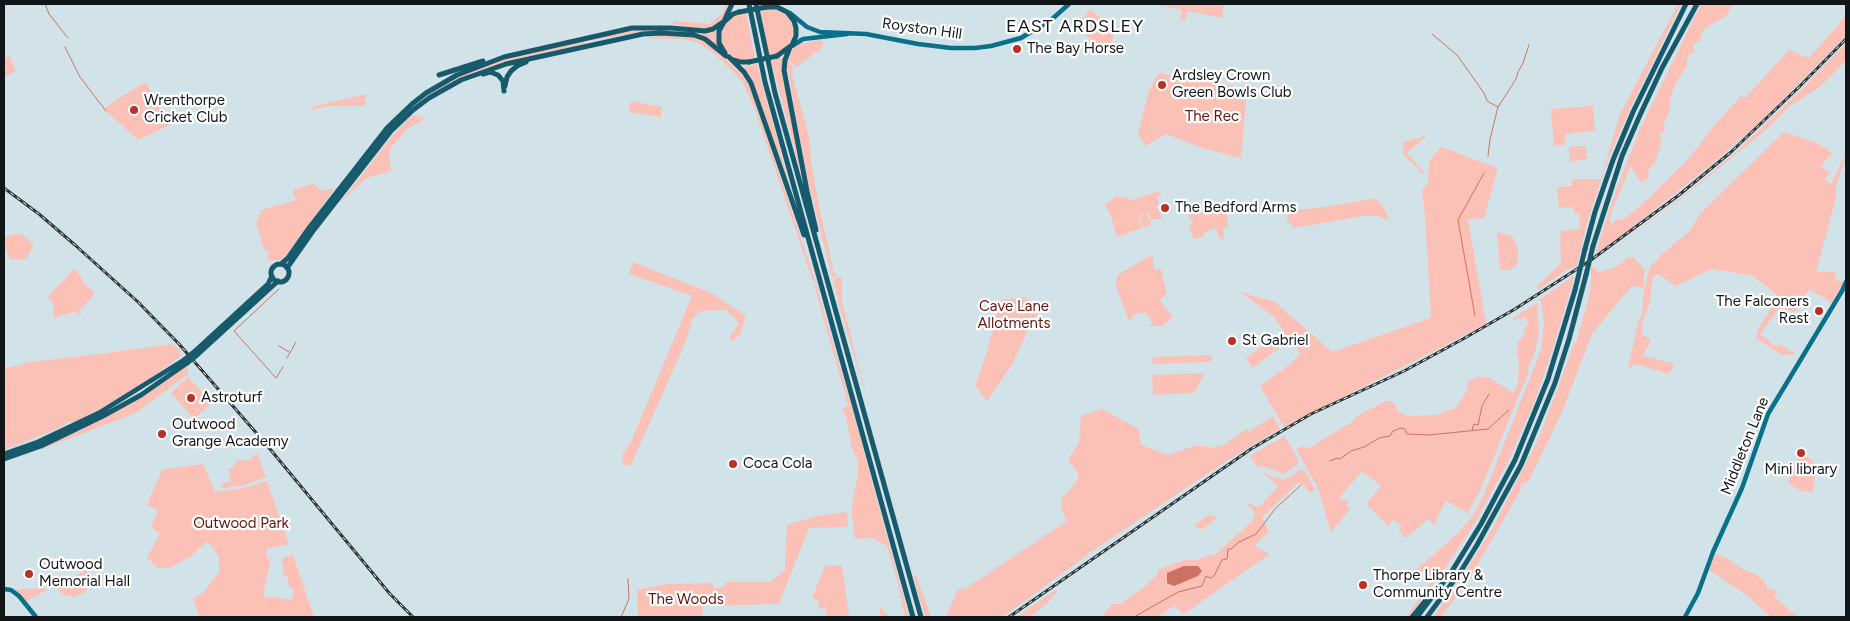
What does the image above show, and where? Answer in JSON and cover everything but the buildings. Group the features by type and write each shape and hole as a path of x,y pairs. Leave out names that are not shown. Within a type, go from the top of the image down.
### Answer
{"highway":[{"path":"732,4 718,33 718,41 728,56 740,62 749,62 777,56 791,47"},
{"path":"749,4 765,82 913,617"},
{"path":"756,4 772,80 921,617"},
{"path":"779,4 794,21 797,31 795,40 786,58 784,70 823,265"},
{"path":"1418,617 1465,550 1498,494 1527,434 1550,371 1575,290 1595,212 1613,160 1633,112 1686,4"},
{"path":"1427,617 1477,545 1521,465 1555,383 1570,340 1593,246 1622,156 1662,68 1697,4"},
{"path":"439,75 488,59 632,28 654,27 707,31 739,12 777,7 788,12"},
{"path":"287,268 378,146 399,123 429,98 461,80 481,72 625,36 661,32 697,36 705,39 728,56 744,72 751,83 816,266"},
{"path":"429,98 470,78 490,72 502,79 504,92 507,77 514,68 540,56"},
{"path":"196,353 268,284 272,276 273,267 281,264 288,258 374,143 400,114 426,93 457,75 504,57"},
{"path":"4,459 41,446 104,416 141,394 196,353 278,281 287,278 289,273 287,268 281,264"},
{"path":"272,276 278,281"},
{"path":"4,454 46,438 99,413 186,361"},
{"path":"1412,617 1465,550"}],"main road":[{"name":"Royston Hill","path":"788,12 813,30 876,35 918,44 951,48 983,48 1021,38 1051,20 1069,4"},
{"name":"Royston Hill","path":"791,47 803,39 848,34"},
{"name":"Middleton Lane","path":"1685,617 1698,593 1716,545 1742,488 1768,414 1846,282"},
{"path":"4,589 11,590 19,596 36,617"}],"green space":[{"path":"725,4 730,4 724,17 713,27 702,29 673,24 674,21 710,24 723,13"},
{"path":"1159,4 1224,4 1222,18 1187,11 1185,21 1180,20 1182,10"},
{"path":"1678,4 1681,4 1630,109 1608,160 1588,219 1577,266 1565,271 1538,290 1537,286 1561,263 1560,231 1580,229 1579,213 1574,213 1574,207 1559,208 1557,187 1572,186 1572,179 1601,179 1620,114"},
{"path":"1701,4 1733,4 1727,15 1704,29 1701,39 1692,45 1695,52 1688,55 1687,65 1676,83 1669,101 1670,110 1664,122 1665,130 1660,134 1661,143 1655,163 1648,170 1649,178 1641,183 1631,166 1610,217 1611,225 1617,219 1623,220 1647,200 1689,158 1741,96 1745,98 1789,50 1809,58 1846,16 1846,36 1766,117 1711,165 1606,247 1599,252 1596,251 1615,193 1640,129"},
{"path":"769,9 780,11 788,17 793,25 794,33 788,46 779,53 769,55 761,11"},
{"path":"1090,9 1116,30 1107,54 1077,28"},
{"path":"746,13 755,58 739,60 732,58 727,52 722,43 721,34 726,24 734,16"},
{"path":"639,29 688,31 705,33 716,31 717,46 695,33 675,31 641,32 590,41 590,39"},
{"path":"664,35 698,38 709,44 745,77 756,103 816,282 813,282 754,107 742,81 715,54 697,42 680,39 644,38"},
{"path":"820,40 823,42 823,47 798,66 795,66 787,58 792,49 799,44"},
{"path":"583,41 587,43 506,62 478,71 452,82 412,107 452,79 485,65"},
{"path":"1846,43 1846,61 1820,87 1790,106 1768,128 1692,190 1592,265 1689,191 1738,150 1802,89"},
{"path":"9,56 16,71 4,77 4,59"},
{"path":"784,58 801,174 771,60"},
{"path":"787,59 793,67 792,75 809,136 812,167 820,210 834,273 838,276 832,277 807,177 788,71 786,70"},
{"path":"757,64 793,198 754,85 742,67"},
{"name":"The Rec","path":"1159,73 1247,89 1241,158 1205,149 1166,134 1145,146 1138,134 1149,90"},
{"name":"Wrenthorpe Cricket Club","path":"146,82 170,125 138,140 104,109"},
{"path":"368,95 365,98 365,106 331,106 311,110 314,106"},
{"path":"631,101 662,107 661,117 628,112"},
{"path":"1593,106 1595,131 1565,134 1565,145 1554,146 1551,109"},
{"path":"412,115 426,118 407,129 391,148 389,153 391,171 367,178 340,203 393,135"},
{"path":"1784,132 1819,144 1832,153 1821,166 1830,173 1824,180 1831,184 1844,157 1845,159 1836,187 1836,198 1816,272 1836,272 1835,280 1844,282 1832,303 1809,289 1795,312 1779,308 1760,335 1770,341 1771,344 1778,346 1779,344 1796,354 1782,355 1757,339 1758,330 1774,303 1780,302 1776,294 1753,276 1712,269 1676,286 1658,274 1653,277 1650,302 1642,323 1642,334 1651,340 1643,356 1675,364 1669,374 1635,364 1630,368 1628,367 1638,323 1642,314 1644,289 1650,267 1662,254 1690,231 1699,215"},
{"path":"1428,135 1407,153 1423,171 1424,176 1403,155 1403,142"},
{"path":"1586,146 1587,159 1570,162 1569,147"},
{"path":"1441,147 1498,168 1484,218 1468,219 1486,324 1284,427 1260,386 1293,362 1300,353 1290,340 1253,368 1246,358 1284,331 1273,316 1240,292 1275,302 1332,352 1431,318 1422,190 1428,183 1429,161"},
{"path":"313,184 322,191 335,188 286,256 279,260 267,261 269,251 264,249 256,223 261,210 297,200 293,194 294,189"},
{"path":"1159,191 1161,195 1157,197 1159,203 1156,206 1163,218 1151,220 1149,213 1147,213 1151,225 1144,228 1140,216 1144,214 1139,215 1142,228 1117,237 1111,216 1105,205 1116,196 1133,200"},
{"path":"1377,199 1389,220 1378,216 1364,216 1294,228 1287,220 1287,210 1318,208"},
{"path":"1211,205 1227,206 1228,227 1223,228 1224,239 1221,240 1215,228 1204,233 1204,237 1193,239 1189,225 1193,224 1186,210"},
{"path":"1498,232 1512,236 1518,248 1517,264 1510,270 1500,270"},
{"path":"14,234 21,234 34,244 26,259 10,260 4,238"},
{"path":"1151,255 1154,269 1161,269 1167,293 1160,301 1173,317 1163,326 1150,326 1152,322 1145,312 1135,314 1129,321 1117,289 1116,281 1118,275"},
{"path":"1628,257 1634,258 1645,270 1643,288 1632,286 1592,334 1561,415 1528,482 1520,484 1522,488 1466,584 1441,617 1433,617 1459,582 1492,529 1538,440 1574,343 1576,343 1588,301 1591,268 1594,267 1599,273 1618,266"},
{"path":"633,262 713,294 746,316 740,335 732,341 729,338 738,325 736,319 726,310 700,311 693,318 686,341 631,465 624,465 622,455 630,444 692,296 629,274"},
{"path":"74,269 86,286 95,292 79,310 82,312 78,315 77,311 54,318 53,303 48,297"},
{"path":"1575,275 1535,401 1508,462 1476,521 1456,552 1426,595 1406,617 1432,581 1423,571 1408,580 1408,577 1458,533 1472,517 1482,499 1541,350 1544,322 1540,299"},
{"path":"842,278 842,302 867,398 833,279"},
{"path":"816,284 909,617 905,617 887,546 872,538 855,539 852,503 858,476 858,460 852,448 846,417 842,409 848,405 814,285"},
{"name":"Cave Lane Allotments","path":"1024,297 1042,306 1026,331 1013,363 987,401 975,386 995,323 997,305 1000,300"},
{"path":"1537,303 1539,333 1529,371 1480,491 1468,513 1446,501 1435,525 1428,519 1406,538 1399,531 1402,526 1393,520 1388,526 1366,504 1381,486 1362,471 1340,497 1349,503 1346,506 1350,509 1331,532 1318,488 1296,449 1302,446 1305,448 1311,447 1352,422 1357,416 1386,401 1392,401 1399,412 1407,416 1437,415 1457,407 1467,390 1468,382 1478,377 1488,377 1514,393 1518,382 1519,360 1516,351 1519,349 1517,343 1526,333 1523,329 1529,324 1525,317 1513,321 1513,318"},
{"path":"172,344 181,351 179,353 181,356 145,382 110,404 74,423 71,421 55,430 4,450 4,369 30,362"},
{"path":"1212,355 1211,362 1152,364 1153,357"},
{"path":"188,366 188,374 136,413 42,449 41,446 141,395"},
{"path":"1205,373 1194,393 1153,395 1152,375"},
{"name":"Astroturf","path":"188,377 212,403 194,419 171,393"},
{"path":"1102,409 1139,429 1141,445 1169,455 1193,446 1209,448 1222,446 1248,428 1248,432 1273,416 1280,429 1225,462 1094,550 1003,617 946,617 958,589 965,589 1067,521 1062,511 1061,499 1078,479 1078,473 1068,460 1079,442 1081,416"},
{"path":"1284,436 1298,459 1298,464 1284,474 1257,466 1250,456"},
{"path":"257,453 266,477 245,485 223,488 221,484 231,481 229,468 233,467 237,461 250,460"},
{"path":"1802,456 1814,461 1815,477 1813,492 1800,491 1788,483 1797,459"},
{"name":"Outwood Park","path":"203,464 215,492 243,488 267,481 289,544 266,549 267,559 271,558 263,596 292,599 294,589 289,588 288,577 284,576 282,558 293,555 314,617 200,617 193,599 204,592 219,572 219,558 211,545 207,542 190,557 169,568 157,568 147,557 160,534 151,527 158,510 147,505 162,470"},
{"path":"1300,469 1306,472 1315,490 1310,493 1301,483 1298,483 1262,517 1269,532 1254,546 1270,554 1184,614 1174,606 1158,617 1102,617 1112,604 1121,604 1144,587 1157,575 1159,569 1186,560 1198,560 1216,554 1252,521 1255,513 1248,505 1249,503 1256,507 1261,506 1277,487 1261,471 1275,478 1284,479 1292,476"},
{"name":"The Woods","path":"847,512 848,527 809,528 779,604 703,606 702,617 638,617 637,590 668,584 712,583 715,589 725,586 725,582 771,582 785,569 787,525 817,516"},
{"path":"1209,515 1218,517 1203,529 1197,528 1194,525"},
{"path":"1715,553 1742,569 1757,575 1765,582 1767,588 1778,591 1774,596 1777,599 1796,615 1802,617 1771,617 1745,594 1709,570"},
{"path":"842,565 849,616 826,616 826,608 819,609 818,600 812,598 825,566"},
{"path":"89,569 92,580 86,591 75,597 64,595 60,592 56,585"},
{"path":"913,575 916,575 931,617 925,617"},
{"path":"44,588 47,590 25,602 11,590"},
{"path":"1057,589 1057,592 1047,603 1030,617 1016,617"},
{"path":"880,607 889,616 905,617 881,616"}],"shaded area":[{"path":"1184,566 1198,566 1202,571 1198,576 1174,586 1167,583 1167,573"}],"waterway":[{"path":"45,4 49,14 68,38"},
{"path":"1432,34 1457,55 1484,93 1487,101 1498,107"},
{"path":"1488,156 1498,107 1516,79 1529,45"},
{"path":"65,47 80,77 106,111"},
{"path":"1475,316 1458,220 1484,173"},
{"path":"279,289 234,331 276,378 283,367"},
{"path":"287,358 296,342"},
{"path":"279,346 289,352"},
{"path":"1472,430 1474,424 1478,425 1482,406 1489,394"},
{"path":"1330,461 1337,458 1340,459 1351,451 1364,447 1379,438 1390,436 1393,431 1401,428 1405,429 1407,434 1429,435 1488,429 1509,410"},
{"path":"1134,617 1178,592 1202,586 1206,576 1211,578 1214,576 1222,560 1227,559 1228,549 1256,534 1275,509 1301,485"},
{"path":"621,617 629,599 628,579"}],"railway":[{"path":"1009,617 1251,449 1311,414 1404,371 1463,339 1515,309 1591,260 1679,195 1731,152 1846,39"},
{"path":"4,188 39,214 75,245 138,302 179,344 265,443 390,594 413,617"}],"place":[{"name":"The Bay Horse","path":"1017,49"},
{"name":"Ardsley Crown Green Bowls Club","path":"1162,85"},
{"name":"Wrenthorpe Cricket Club","path":"134,110"},
{"name":"The Bedford Arms","path":"1165,208"},
{"name":"The Falconers Rest","path":"1819,311"},
{"name":"St Gabriel","path":"1232,341"},
{"name":"Astroturf","path":"191,398"},
{"name":"Outwood Grange Academy","path":"162,434"},
{"name":"Mini library","path":"1801,453"},
{"name":"Coca Cola","path":"733,464"},
{"name":"Outwood Memorial Hall","path":"29,574"},
{"name":"Thorpe Library & Community Centre","path":"1363,585"}],"district":[{"name":"EAST ARDSLEY","path":"1075,27"}]}
